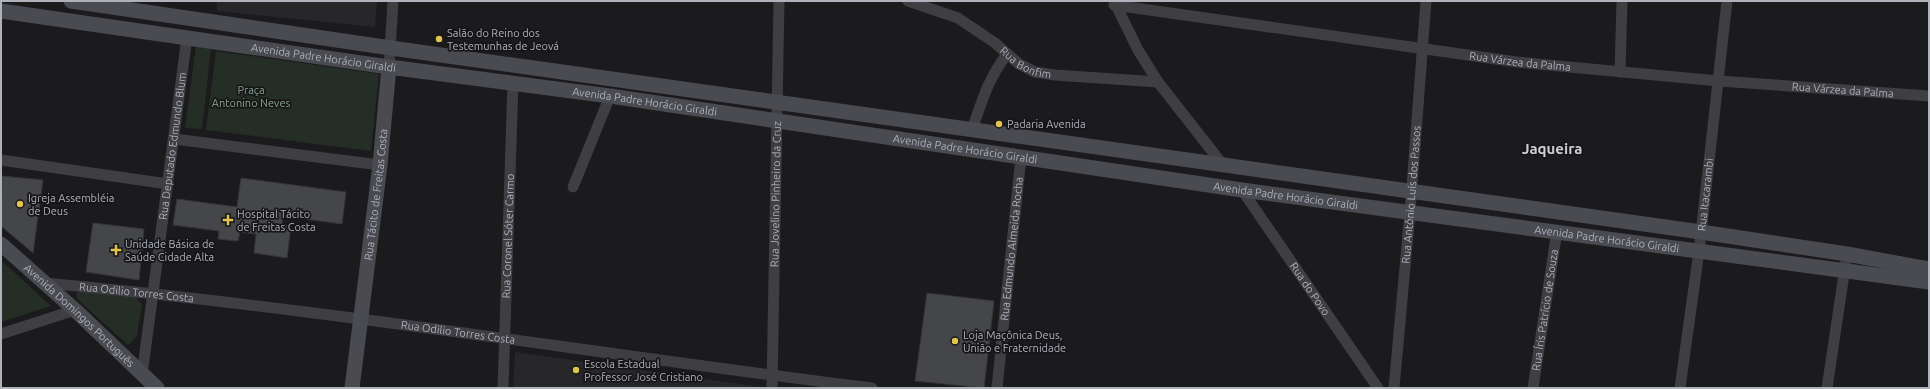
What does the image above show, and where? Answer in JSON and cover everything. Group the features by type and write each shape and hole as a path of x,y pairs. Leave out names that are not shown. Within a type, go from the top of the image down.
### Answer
{"street":[{"name":"Avenida Padre Horácio Giraldi","path":"71,1 391,48 777,101 972,130 1701,232 1848,254 1929,269"},
{"name":"Rua Tácito de Freitas Costa","path":"352,388 380,165 391,48 393,1"},
{"name":"Rua Jovelino Pinheiro da Cruz","path":"772,388 779,1"},
{"name":"Rua Bonfim","path":"908,1 958,18 986,36 1019,64 1035,72 1055,75 1158,82"},
{"name":"Rua Antônio Luís dos Passos","path":"1394,388 1412,191 1426,1"},
{"path":"1620,72 1622,1"},
{"name":"Rua Itacarambi","path":"1680,388 1699,251 1727,1"},
{"path":"1114,3 1138,50 1158,82 1223,165"},
{"name":"Rua Várzea da Palma","path":"1114,3 1517,62 1719,81 1929,96"},
{"name":"Avenida Padre Horácio Giraldi","path":"1,11 389,67 610,96 1242,190 1929,282"},
{"name":"Rua Deputado Edmundo Blum","path":"142,375 187,37"},
{"path":"972,130 987,86 995,70 1007,54"},
{"name":"Rua Coronel Sóter Carmo","path":"503,388 506,338 513,83"},
{"path":"573,187 610,96"},
{"path":"174,139 380,165"},
{"name":"Rua Edmundo Almeida Rocha","path":"997,388 1021,157"},
{"path":"1,160 168,184"},
{"name":"Rua do Povo","path":"1242,190 1378,388"},
{"name":"Rua Íris Patrício de Souza","path":"1533,388 1557,231"},
{"name":"Avenida Domingos Português","path":"1,244 75,310 157,388"},
{"path":"1827,388 1848,254"},
{"name":"Rua Odilio Torres Costa","path":"43,283 153,293 360,318 772,376 872,388"},
{"path":"1,334 75,310"}],"shaded area":[{"path":"217,1 377,1 375,27 217,11"},
{"name":"Escola Estadual Professor José Cristiano","path":"515,352 761,387 513,388"}],"green space":[{"path":"196,46 211,48 202,129 185,128"},
{"name":"Praça Antonino Neves","path":"216,51 379,74 371,151 206,130"},
{"path":"1,260 51,306 1,322"},
{"path":"81,290 134,296 142,304 137,336 128,345 77,299 76,294"}],"building":[{"name":"Igreja Assembléia de Deus","path":"2,176 43,180 33,253 1,226"},
{"name":"Hospital Tácito de Freitas Costa","path":"241,178 346,192 342,224 283,216 282,225 291,226 287,258 254,253 256,234 240,232 238,241 218,239 219,231 173,225 177,199 237,207"},
{"name":"Unidade Básica de Saúde Cidade Alta","path":"93,223 144,229 139,280 86,272"},
{"name":"Loja Maçônica Deus, União e Fraternidade","path":"927,293 994,301 984,388 915,381"}],"place":[{"name":"Salão do Reino dos Testemunhas de Jeová","path":"439,39"},
{"name":"Padaria Avenida","path":"999,124"},
{"name":"Igreja Assembléia de Deus","path":"20,204"},
{"name":"Hospital Tácito de Freitas Costa","path":"228,220"},
{"name":"Unidade Básica de Saúde Cidade Alta","path":"116,250"},
{"name":"Loja Maçônica Deus, União e Fraternidade","path":"955,341"},
{"name":"Escola Estadual Professor José Cristiano","path":"576,370"}],"district":[{"name":"Jaqueira","path":"1552,149"}]}
